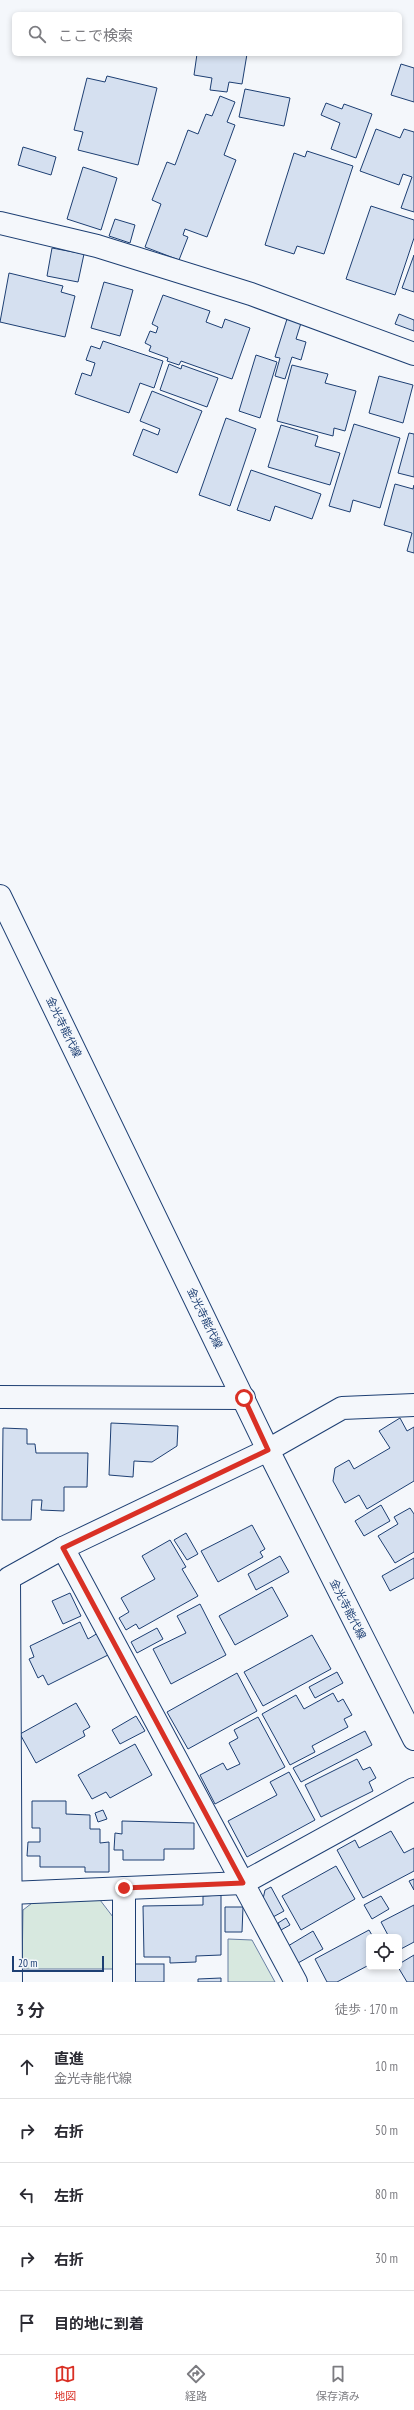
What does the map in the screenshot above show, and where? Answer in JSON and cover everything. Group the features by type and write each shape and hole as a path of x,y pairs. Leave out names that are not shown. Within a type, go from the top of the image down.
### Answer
{"street":[{"path":"0,223 97,246 251,294 414,354"},
{"name":"金光寺能代線","path":"0,896 268,1450 414,1739"},
{"path":"0,1397 244,1398"},
{"path":"11,1982 9,1578 63,1548 268,1450 342,1408 414,1405"},
{"path":"63,1548 296,1982"},
{"path":"10,1893 243,1883 414,1789"},
{"path":"124,1888 124,1982"}],"shaded area":[{"path":"36,1900 100,1900 113,1917 113,1969 22,1969 23,1910"},
{"path":"228,1939 252,1940 275,1982 228,1982"}],"building":[{"path":"197,56 247,56 242,84 229,82 227,92 210,90 212,78 194,75"},
{"path":"401,64 414,68 414,102 391,95"},
{"path":"107,76 157,88 138,165 78,150 83,132 74,130 87,78 105,82"},
{"path":"245,89 290,98 284,126 239,117"},
{"path":"220,96 235,102 227,122 235,125 224,155 236,160 207,237 185,229 183,235 188,237 179,260 145,247 161,204 152,200 167,162 175,165 188,130 198,134 206,114 212,116"},
{"path":"326,103 342,109 344,104 372,114 356,158 331,149 340,123 321,115"},
{"path":"376,129 400,138 404,129 414,132 414,212 401,208 412,177 403,174 399,185 360,171"},
{"path":"23,147 56,157 51,175 18,165"},
{"path":"307,151 353,166 324,254 297,246 294,254 265,245 294,153 305,157"},
{"path":"83,167 117,178 101,230 67,219"},
{"path":"371,206 414,220 414,238 395,295 346,279"},
{"path":"115,219 135,225 130,243 109,236"},
{"path":"52,248 84,254 78,282 47,276"},
{"path":"414,255 414,292 402,288"},
{"path":"9,273 63,286 61,292 75,296 65,337 0,322"},
{"path":"104,282 133,290 120,336 91,328"},
{"path":"163,295 210,311 206,322 222,328 225,319 250,328 232,379 181,361 179,365 167,361 168,358 149,351 151,346 145,343 150,331 156,333 158,327 152,324"},
{"path":"399,314 414,320 414,331 395,324"},
{"path":"287,319 301,323 296,339 306,342 301,360 292,357 285,379 275,376 280,358 275,357"},
{"path":"103,341 163,361 154,388 140,383 129,413 75,394 82,373 91,376 95,363 86,360 91,346 100,349"},
{"path":"256,355 277,362 260,418 239,411"},
{"path":"169,364 181,369 182,365 218,378 207,407 160,390"},
{"path":"292,365 328,374 325,383 356,391 345,431 334,428 333,436 277,421"},
{"path":"379,376 413,385 403,423 369,413"},
{"path":"152,391 202,411 177,473 133,455 143,429 158,435 160,429 140,421"},
{"path":"226,418 256,429 230,506 199,495"},
{"path":"354,424 400,438 380,508 353,500 350,512 329,506"},
{"path":"281,425 318,436 315,446 340,453 330,485 268,467"},
{"path":"409,433 414,434 414,477 398,473"},
{"path":"251,470 321,494 312,519 275,506 270,521 237,510"},
{"path":"395,484 413,489 414,485 414,553 407,551 412,533 384,525"},
{"path":"400,1418 407,1431 414,1427 414,1481 367,1509 359,1495 345,1503 333,1481 335,1468 349,1460 354,1469 390,1448 379,1431"},
{"path":"111,1423 178,1426 177,1446 152,1462 134,1461 133,1477 109,1475"},
{"path":"3,1428 27,1429 27,1444 35,1444 36,1453 88,1453 87,1487 64,1487 64,1511 41,1510 42,1500 32,1500 31,1520 2,1520"},
{"path":"381,1505 390,1521 364,1536 355,1521"},
{"path":"410,1508 414,1514 414,1552 395,1563 378,1536 398,1524 394,1517"},
{"path":"252,1525 265,1549 260,1552 263,1557 218,1582 201,1551"},
{"path":"186,1533 198,1554 187,1560 174,1540"},
{"path":"170,1540 186,1567 182,1569 198,1596 139,1629 136,1624 126,1630 119,1618 129,1612 121,1598 155,1579 142,1556"},
{"path":"280,1556 289,1572 256,1590 248,1574"},
{"path":"414,1558 414,1578 390,1591 382,1576"},
{"path":"272,1587 288,1616 235,1645 219,1616"},
{"path":"70,1593 81,1616 63,1624 52,1601"},
{"path":"200,1604 226,1655 171,1684 153,1649 186,1633 177,1616"},
{"path":"80,1622 88,1639 98,1633 108,1655 48,1685 43,1675 38,1678 29,1659 34,1657 30,1646"},
{"path":"157,1628 163,1639 137,1653 131,1642"},
{"path":"312,1635 331,1669 263,1706 244,1672"},
{"path":"337,1672 343,1683 315,1698 309,1687"},
{"path":"237,1673 257,1711 188,1749 167,1712"},
{"path":"333,1693 338,1702 343,1699 352,1715 344,1719 348,1727 312,1746 315,1752 290,1765 262,1714 296,1695 304,1709"},
{"path":"76,1703 90,1727 83,1731 85,1736 36,1763 20,1734"},
{"path":"136,1716 145,1731 120,1744 112,1730"},
{"path":"258,1717 285,1767 215,1804 200,1775 223,1763 227,1770 240,1764 229,1743 238,1738 234,1730"},
{"path":"365,1731 372,1745 301,1782 293,1768"},
{"path":"135,1744 152,1775 110,1798 106,1792 92,1799 78,1775"},
{"path":"357,1759 363,1770 370,1767 376,1778 369,1782 373,1791 321,1817 305,1785"},
{"path":"289,1772 315,1820 247,1857 228,1821 277,1795 270,1782"},
{"path":"32,1801 66,1801 66,1814 90,1815 90,1829 100,1829 100,1843 109,1842 109,1872 85,1872 85,1867 40,1867 40,1856 27,1856 28,1842 40,1842 40,1828 32,1828"},
{"path":"103,1810 107,1819 98,1822 95,1813"},
{"path":"122,1821 194,1823 194,1849 164,1849 164,1860 123,1860 123,1850 114,1850 115,1833 122,1834"},
{"path":"391,1831 404,1853 414,1848 414,1871 363,1898 337,1850 355,1840 359,1848"},
{"path":"336,1866 355,1899 301,1930 282,1896"},
{"path":"414,1879 414,1890 409,1881"},
{"path":"271,1887 284,1911 273,1917 263,1899 265,1890"},
{"path":"221,1895 221,1955 196,1956 196,1962 170,1963 170,1957 144,1957 143,1906 203,1905 203,1896"},
{"path":"381,1896 389,1909 372,1919 364,1905"},
{"path":"414,1905 414,1942 402,1948 402,1934 387,1934 381,1922"},
{"path":"225,1907 243,1907 242,1932 225,1932"},
{"path":"286,1918 290,1925 281,1930 278,1923"},
{"path":"369,1930 371,1934 366,1934 366,1967 337,1982 327,1982 315,1959"},
{"path":"313,1931 323,1949 298,1963 288,1946"},
{"path":"414,1955 414,1982 407,1982 400,1970 402,1970 402,1962"},
{"path":"132,1964 164,1964 164,1982 132,1982"},
{"path":"221,1978 221,1982 198,1982 198,1979"}],"route":[{"path":"124,1888 243,1883 63,1548 268,1450 244,1398"}]}
